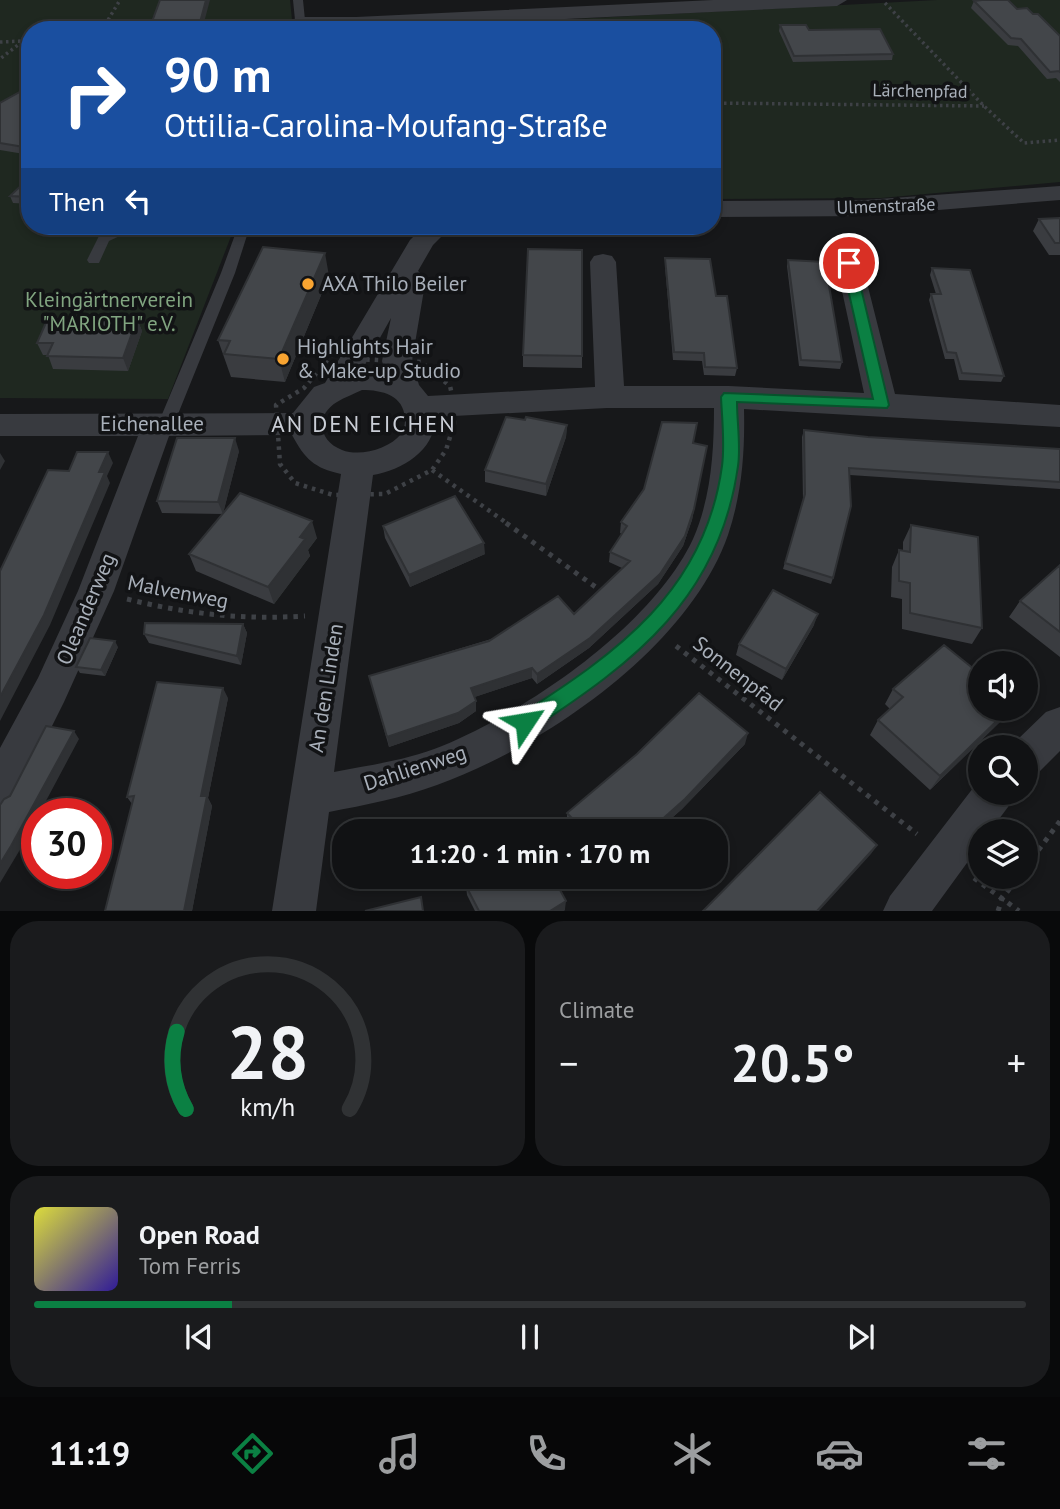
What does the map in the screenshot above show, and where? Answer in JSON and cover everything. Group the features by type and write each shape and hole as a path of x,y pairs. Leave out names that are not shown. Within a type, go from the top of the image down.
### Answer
{"street":[{"path":"463,21 837,0"},
{"name":"Ulmenstraße","path":"721,209 865,208 1060,193"},
{"path":"337,387 430,235"},
{"path":"432,235 412,284 407,386 421,426 413,442 399,454 380,462 355,481 345,464 318,453 290,424 324,394 358,380 407,386 454,404 610,396 729,397 1060,416"},
{"path":"603,262 610,396"},
{"path":"849,263 882,405"},
{"name":"Dahlienweg","path":"310,797 401,776 454,760 525,722 580,687 617,659 652,627 698,565 716,528 730,463 729,397"},
{"name":"Oleanderweg","path":"0,788 51,691 96,591 162,424"},
{"name":"Eichenallee","path":"0,425 290,424"},
{"name":"An den Linden","path":"295,911 355,481"},
{"path":"1038,746 1060,725"},
{"path":"905,911 984,805"}],"lane":[{"path":"298,0 300,21"},
{"path":"94,260 104,239 112,235"},
{"path":"162,424 241,235"}],"path":[{"path":"107,21 120,0"},
{"name":"Lärchenpfad","path":"885,3 984,106"},
{"path":"0,42 21,41"},
{"path":"0,59 21,43"},
{"name":"Lärchenpfad","path":"721,103 984,106"},
{"path":"984,106 1024,143 1060,141"},
{"path":"333,353 356,359 407,386 421,362 450,386 454,424 446,450 432,470 385,494 355,481 333,495 295,483 280,464 290,424 276,405 304,388 333,353"},
{"path":"432,470 608,596"},
{"name":"Malvenweg","path":"96,591 211,618 254,620 338,614"},
{"name":"Sonnenpfad","path":"652,627 944,856 1019,911"},
{"path":"1038,851 1060,821"},
{"path":"998,911 1009,889"}],"green space":[{"name":"Kleingärtnerverein \"MARIOTH\" e.V.","path":"0,0 290,0 292,21 21,21 21,235 232,235 168,399 0,398"},
{"path":"937,0 1060,0 1060,182 881,198 721,199 721,21 539,21"}],"building":[{"path":"160,0 206,0 200,21 152,21"},
{"path":"1008,0 1017,9 1027,8 1033,14 1038,14 1060,36 1060,72 1050,72 1021,39 1011,38 974,1"},
{"path":"780,25 806,25 809,30 880,29 893,54 794,56"},
{"path":"21,91 21,146 0,143 0,103"},
{"path":"21,186 21,197 10,196"},
{"path":"1060,218 1060,243 1055,243 1039,219"},
{"path":"263,247 325,253 279,359 224,354 230,341 218,340"},
{"path":"528,249 582,250 582,356 523,355"},
{"path":"665,258 710,259 716,296 727,296 737,368 705,367 704,353 674,352"},
{"path":"788,260 825,262 842,362 801,360"},
{"path":"932,268 970,270 1004,376 962,373 956,353 947,352 931,294 941,294"},
{"path":"48,318 137,319 123,358 47,356 53,343 37,343"},
{"path":"506,417 525,420 526,417 567,425 546,484 485,470"},
{"path":"662,422 697,423 693,443 707,446 694,509 685,536 660,574 590,638 537,674 532,668 471,688 476,701 458,713 387,737 369,676 489,641 558,596 574,614 630,561 610,552 627,526 621,522 644,489"},
{"path":"804,430 868,437 1060,449 1060,482 849,468 851,506 833,578 785,563 805,494"},
{"path":"177,438 235,438 218,502 157,501"},
{"path":"77,452 108,452 99,472 105,472 44,615 0,697 0,571 48,470 69,471"},
{"path":"240,493 312,521 300,537 305,539 268,587 189,554"},
{"path":"455,496 484,543 409,575 383,526"},
{"path":"911,525 978,537 982,628 910,613 910,583 899,581 899,550 910,552"},
{"path":"1060,565 1060,632 1020,601"},
{"path":"773,590 818,614 786,669 739,644"},
{"path":"145,623 243,624 237,656 144,634"},
{"path":"90,638 115,641 101,670 76,667"},
{"path":"944,645 968,664 968,721 997,721 982,735 968,735 968,749 940,776 878,720 903,697 893,689"},
{"path":"157,682 223,688 201,796 207,796 184,911 105,911 134,796 127,797"},
{"path":"699,693 748,733 662,819 573,819 567,813 637,754"},
{"path":"46,726 74,731 37,798 21,798 21,828 0,864 0,805 10,796"},
{"path":"820,792 877,845 817,911 703,911 725,889 728,889 728,886"},
{"path":"468,889 560,889 566,901 550,911 479,911"},
{"path":"421,897 423,911 365,911"}],"place":[{"name":"AXA Thilo Beiler","path":"308,284"},
{"name":"Highlights Hair & Make-up Studio","path":"283,359"}],"district":[{"name":"AN DEN EICHEN","path":"364,424"}],"route":[{"path":"525,722 580,687 648,632 676,598 698,565 716,528 724,499 732,432 729,397 882,405 849,263"}]}
